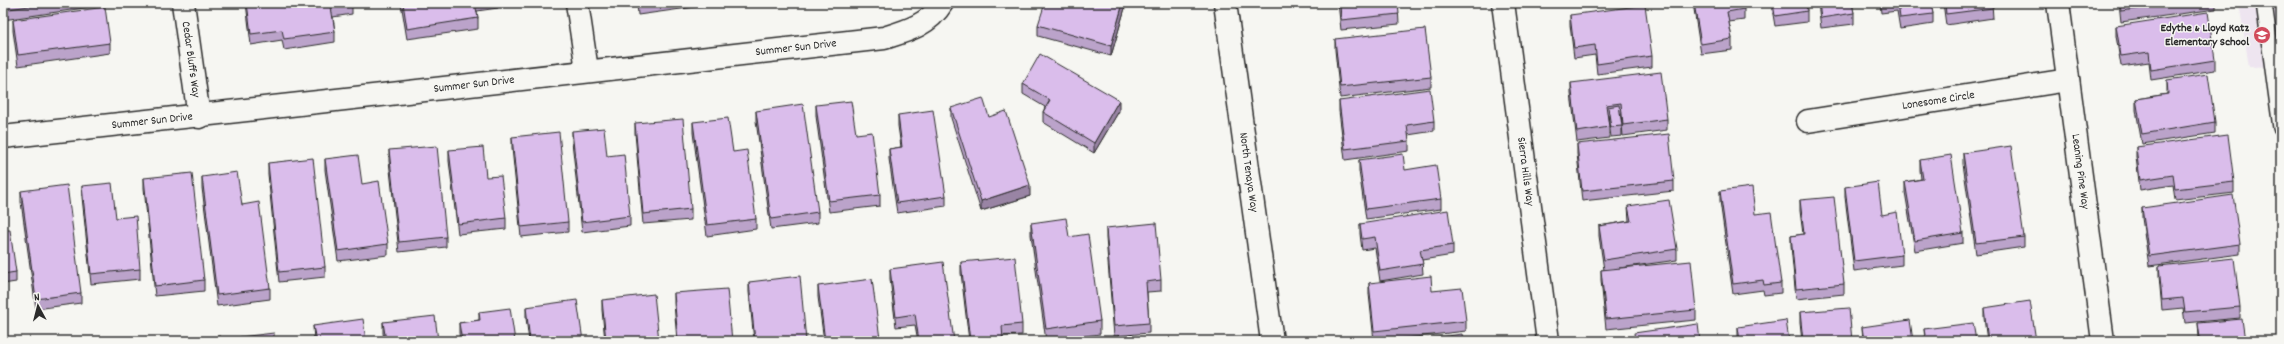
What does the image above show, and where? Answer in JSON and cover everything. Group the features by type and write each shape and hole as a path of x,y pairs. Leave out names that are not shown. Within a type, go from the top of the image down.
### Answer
{"street":[{"name":"Cedar Bluffs Way","path":"183,3 199,117"},
{"path":"577,3 587,70"},
{"name":"North Tenaya Way","path":"1225,3 1272,341"},
{"name":"Sierra Hills Way","path":"1503,3 1548,341"},
{"name":"Leaning Pine Way","path":"2058,3 2103,341"},
{"name":"Summer Sun Drive","path":"3,137 199,117 587,70 884,38 917,28 940,7"},
{"name":"Lonesome Circle","path":"1808,120 2068,80"}],"lane":[{"path":"2264,3 2281,128"}],"shaded area":[{"name":"Edythe & Lloyd Katz Elementary School","path":"2239,3 2281,3 2281,66 2249,67"}],"building":[{"path":"3,3 48,3 3,10"},
{"path":"247,3 352,4 331,7 335,32 284,39 282,30 251,34"},
{"path":"403,3 475,3 478,18 407,29"},
{"path":"1045,3 1123,3 1111,46 1038,25"},
{"path":"1340,3 1398,3 1399,14 1341,20"},
{"path":"1694,3 1744,3 1744,9 1727,12 1732,39 1701,44"},
{"path":"1773,3 1806,3 1807,11 1775,16"},
{"path":"1819,3 1852,3 1854,13 1821,18"},
{"path":"1898,3 1931,3 1933,14 1900,18"},
{"path":"1945,3 1992,3 1993,8 1946,14"},
{"path":"2120,3 2181,3 2121,11"},
{"path":"1645,5 1652,56 1597,64 1595,45 1574,48 1570,15"},
{"path":"105,7 110,43 18,55 13,20"},
{"path":"2208,12 2215,60 2151,70 2149,52 2121,56 2116,26"},
{"path":"1425,29 1431,77 1340,87 1335,39"},
{"path":"1040,54 1119,100 1094,143 1043,112 1050,100 1023,84"},
{"path":"1661,72 1667,119 1623,125 1621,103 1606,105 1609,127 1577,132 1571,83"},
{"path":"2208,74 2215,122 2142,134 2136,99 2168,94 2167,80"},
{"path":"1430,89 1434,121 1407,125 1409,141 1345,149 1339,101"},
{"path":"983,98 989,117 1006,111 1030,185 981,201 951,108"},
{"path":"851,101 856,134 872,132 880,195 829,201 816,105"},
{"path":"803,104 818,212 771,219 756,111"},
{"path":"1619,105 1622,126 1611,127 1608,107"},
{"path":"933,110 946,196 897,203 889,149 902,147 898,115"},
{"path":"728,118 733,152 747,150 756,219 707,225 693,122"},
{"path":"683,119 691,209 643,214 635,123"},
{"path":"604,128 607,156 624,154 630,216 582,222 572,131"},
{"path":"559,132 568,222 521,227 512,137"},
{"path":"1669,134 1674,181 1582,191 1577,144"},
{"path":"2228,135 2234,182 2175,189 2173,175 2140,180 2136,147"},
{"path":"437,146 446,237 399,242 389,150"},
{"path":"2011,146 2024,237 1976,243 1963,153"},
{"path":"483,147 486,177 501,176 506,218 458,224 449,150"},
{"path":"1403,154 1405,170 1436,165 1441,199 1366,209 1359,160"},
{"path":"358,155 362,184 379,181 388,244 338,251 325,159"},
{"path":"1951,155 1963,233 1915,241 1905,182 1923,179 1920,160"},
{"path":"313,158 325,267 279,272 268,163"},
{"path":"237,172 242,205 259,202 270,288 217,295 202,177"},
{"path":"192,173 204,280 155,286 144,178"},
{"path":"1878,182 1882,215 1897,212 1902,255 1854,261 1845,187"},
{"path":"112,183 116,218 136,216 140,269 91,274 82,186"},
{"path":"67,185 81,293 36,299 21,191"},
{"path":"1752,187 1755,214 1771,212 1781,283 1764,285 1763,280 1733,284 1720,191"},
{"path":"2233,195 2240,244 2149,256 2142,208"},
{"path":"1834,197 1844,284 1796,289 1791,236 1804,234 1800,200"},
{"path":"1669,200 1677,249 1604,260 1599,226 1631,221 1628,206"},
{"path":"1448,210 1453,245 1420,250 1423,264 1380,271 1375,237 1362,239 1360,224"},
{"path":"1066,218 1069,237 1088,234 1100,321 1046,329 1031,223"},
{"path":"1156,223 1161,280 1146,282 1149,323 1114,326 1106,228"},
{"path":"3,230 10,230 16,272 3,274"},
{"path":"1015,257 1022,324 1002,326 1003,340 970,341 961,262"},
{"path":"2234,258 2240,307 2185,312 2183,298 2162,300 2159,266"},
{"path":"1691,261 1696,310 1606,319 1601,270"},
{"path":"943,262 954,341 919,341 915,314 896,317 890,269"},
{"path":"800,276 806,341 755,341 749,282"},
{"path":"1431,276 1432,291 1462,288 1466,321 1374,331 1369,283"},
{"path":"872,279 880,339 865,341 825,341 818,286"},
{"path":"727,289 732,341 678,341 674,293"},
{"path":"654,294 659,341 606,341 602,300"},
{"path":"577,300 583,341 530,341 526,307"},
{"path":"2030,301 2036,341 1988,341 1984,308"},
{"path":"510,308 515,341 462,341 459,323 480,320 479,312"},
{"path":"1849,308 1852,341 1803,341 1800,312"},
{"path":"435,316 438,341 386,341 383,322"},
{"path":"363,319 366,341 316,341 313,326"},
{"path":"2242,319 2245,341 2175,341 2200,338 2198,323"},
{"path":"1786,320 1789,341 1740,341 1738,327"},
{"path":"1910,320 1913,341 1864,341 1862,327"},
{"path":"1973,323 1976,341 1926,341 1924,329"},
{"path":"1698,324 1700,341 1635,341 1634,333"},
{"path":"274,333 274,341 240,341 240,337"},
{"path":"1462,334 1463,341 1413,341"},
{"path":"220,336 221,341 184,341"}],"place":[{"name":"Edythe & Lloyd Katz Elementary School","path":"2262,35"}]}
